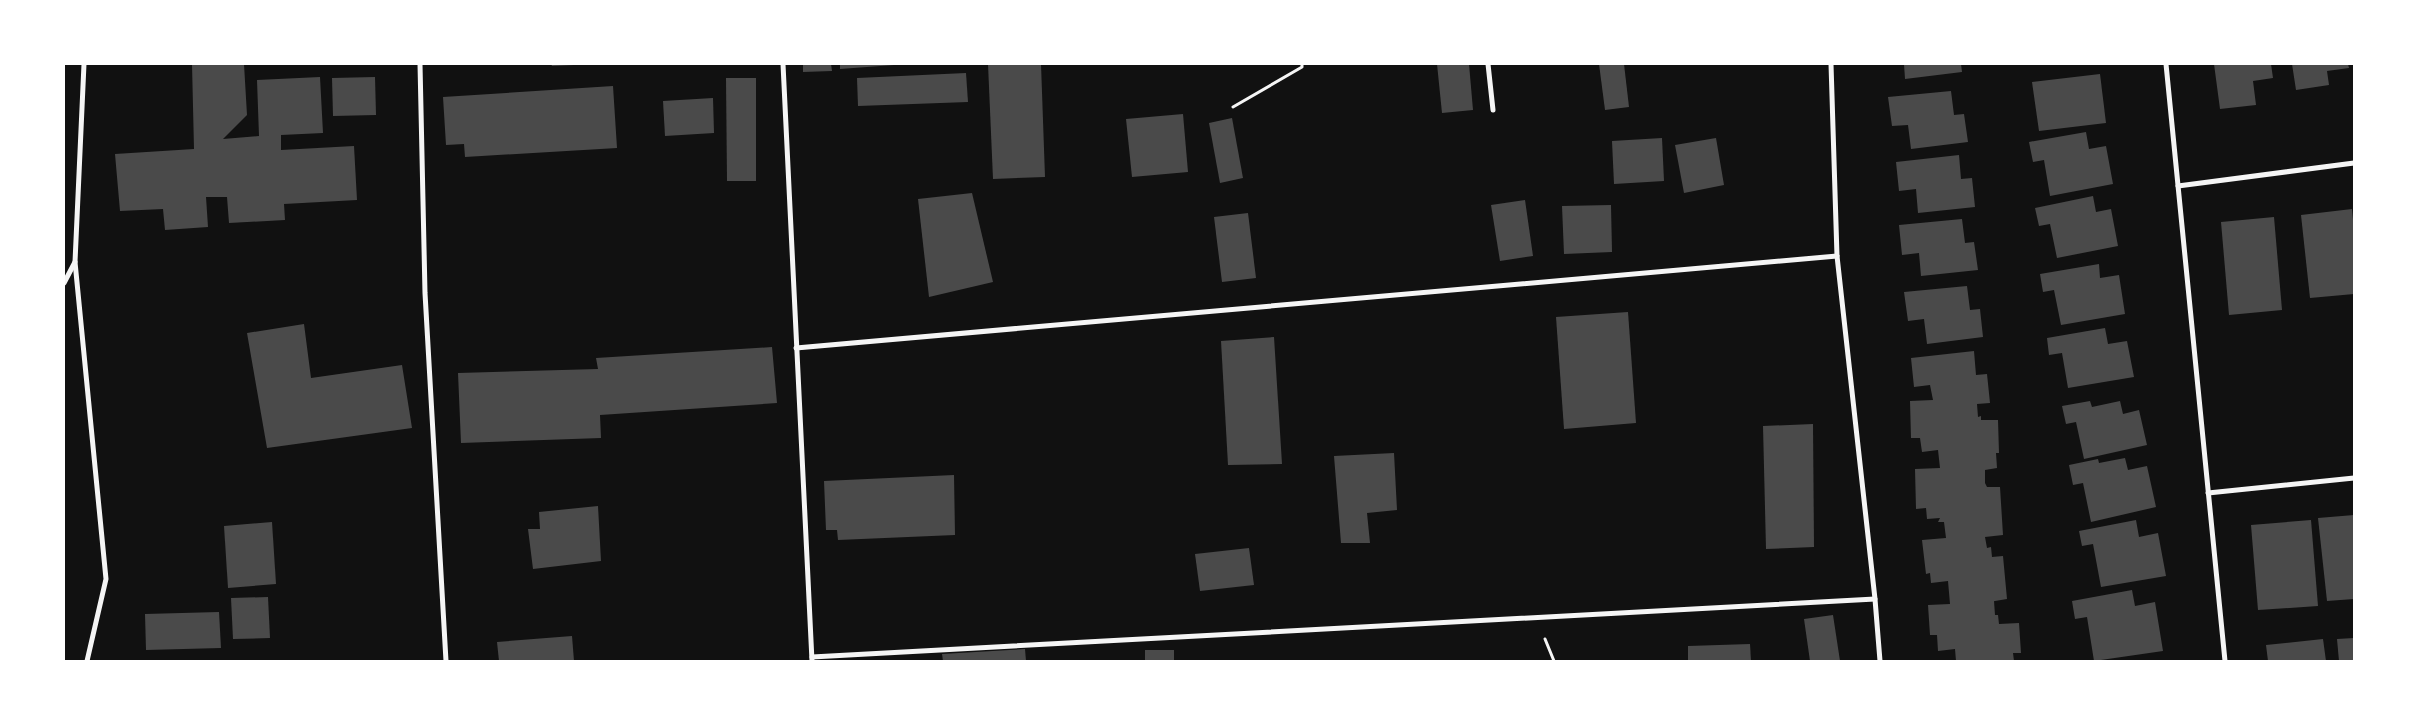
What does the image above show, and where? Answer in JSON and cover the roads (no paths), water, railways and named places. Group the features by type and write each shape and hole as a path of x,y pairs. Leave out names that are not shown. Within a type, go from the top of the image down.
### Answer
{"street":[{"path":"84,64 75,262 106,579 87,661"},
{"path":"420,64 425,293 446,661"},
{"path":"783,64 812,659 1875,599"},
{"path":"1488,64 1492,110"},
{"path":"1831,64 1837,256 1875,599 1880,661"},
{"path":"2166,64 2225,661"},
{"path":"2178,186 2354,163"},
{"path":"796,348 1837,256"},
{"path":"64,283 75,262"},
{"path":"2208,493 2354,478"}]}
